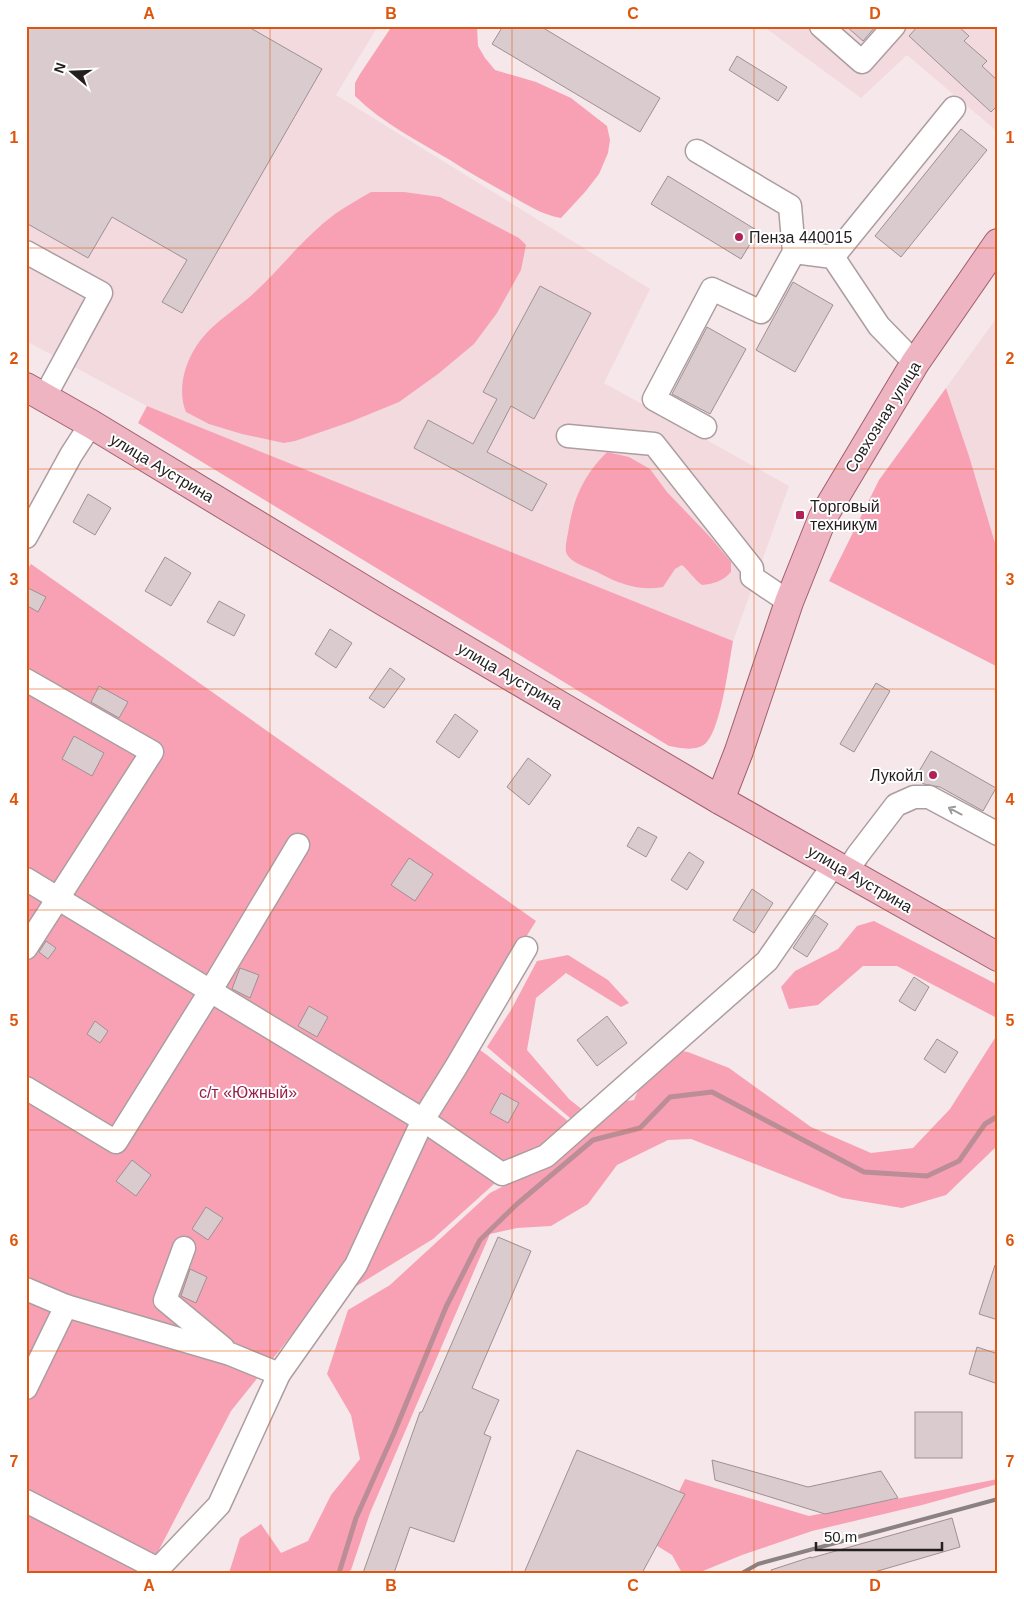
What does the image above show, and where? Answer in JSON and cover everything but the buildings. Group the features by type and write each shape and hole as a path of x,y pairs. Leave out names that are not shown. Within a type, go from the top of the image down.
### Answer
{"main road":[{"name":"Совхозная улица","path":"720,800 790,602 823,518 853,464 915,363 998,242"},
{"name":"улица Аустрина","path":"35,392 382,601 720,800 998,957"}],"lane":[{"path":"821,26 862,62 894,26"},
{"path":"833,257 954,108"},
{"path":"697,151 790,206 794,252 761,312 712,289 654,399 704,427"},
{"path":"26,252 101,293 35,392"},
{"path":"794,252 833,257 879,326 915,363"},
{"path":"26,537 71,455 91,424"},
{"path":"568,436 654,444 752,568 752,577 790,602"},
{"path":"26,680 152,752 26,948"},
{"path":"26,879 423,1120 502,1174 546,1156 767,962 840,868 857,856 896,805 914,797 929,797 998,834"},
{"path":"26,1088 116,1142 211,990 298,845"},
{"path":"26,1501 157,1571 219,1505 279,1374 356,1265 423,1120 456,1068 526,948"},
{"path":"184,1248 165,1300 230,1354"},
{"path":"26,1289 66,1306 230,1354 279,1374"},
{"path":"26,1388 66,1306"}],"shaded area":[{"path":"26,26 378,26 336,95 650,289 604,383 789,486 733,641 147,406 26,341"},
{"path":"763,26 998,26 998,132 907,55 861,98"},
{"path":"998,316 998,553 946,388"}],"green space":[{"path":"392,26 477,26 478,46 495,70 536,82 571,98 607,126 610,140 608,153 599,174 561,218 533,208 413,139 377,115 355,96 355,83"},
{"path":"371,192 404,192 440,197 519,238 526,245 521,270 497,313 474,344 438,374 399,402 350,422 295,441 284,443 242,434 209,424 186,412 182,397 183,381 190,357 200,341 214,325 255,292 324,223 344,208"},
{"path":"946,388 998,553 998,667 829,581 879,480"},
{"path":"147,406 733,641 724,695 711,735 706,743 698,748 688,749 669,746 138,423"},
{"path":"607,452 629,457 650,469 667,492 731,562 731,572 725,578 718,582 702,585 682,565 675,569 663,587 639,588 616,581 576,563 568,556 566,542 576,499 585,479"},
{"name":"с/т «Южный»","path":"31,564 536,921 463,1038 487,1055 579,1130 543,1163 494,1184 433,1239 306,1317 231,1411 147,1573 26,1573 26,572"},
{"path":"874,921 998,985 998,1145 946,1195 902,1208 842,1198 691,1139 668,1140 617,1165 588,1204 551,1226 517,1228 490,1234 370,1513 351,1570 345,1573 229,1573 240,1538 261,1524 281,1553 308,1541 331,1495 360,1459 351,1415 327,1374 348,1310 390,1285 490,1193 545,1165 583,1129 487,1047 511,1010 537,961 568,955 608,980 629,1003 621,1007 566,973 536,998 527,1050 569,1099 584,1111 606,1104 634,1100 646,1072 663,1048 688,1052 729,1068 811,1127 871,1153 913,1148 950,1109 995,1038 997,1018 897,966 863,966 818,1005 789,1009 781,987 795,971 838,949 857,926"},
{"path":"685,1479 809,1516 998,1479 998,1484 922,1505 812,1531 742,1555 698,1573 682,1573 672,1555 654,1544"}],"waterway":[{"path":"339,1573 356,1518 394,1433 446,1307 480,1240 517,1204 593,1140 640,1128 670,1097 712,1092 864,1172 927,1176 959,1161 985,1124 998,1116"}],"railway":[{"path":"742,1573 758,1564 998,1499"}],"place":[{"name":"Пенза 440015","path":"739,237"},
{"name":"Торговый техникум","path":"800,515"},
{"name":"Лукойл","path":"933,775"}]}
